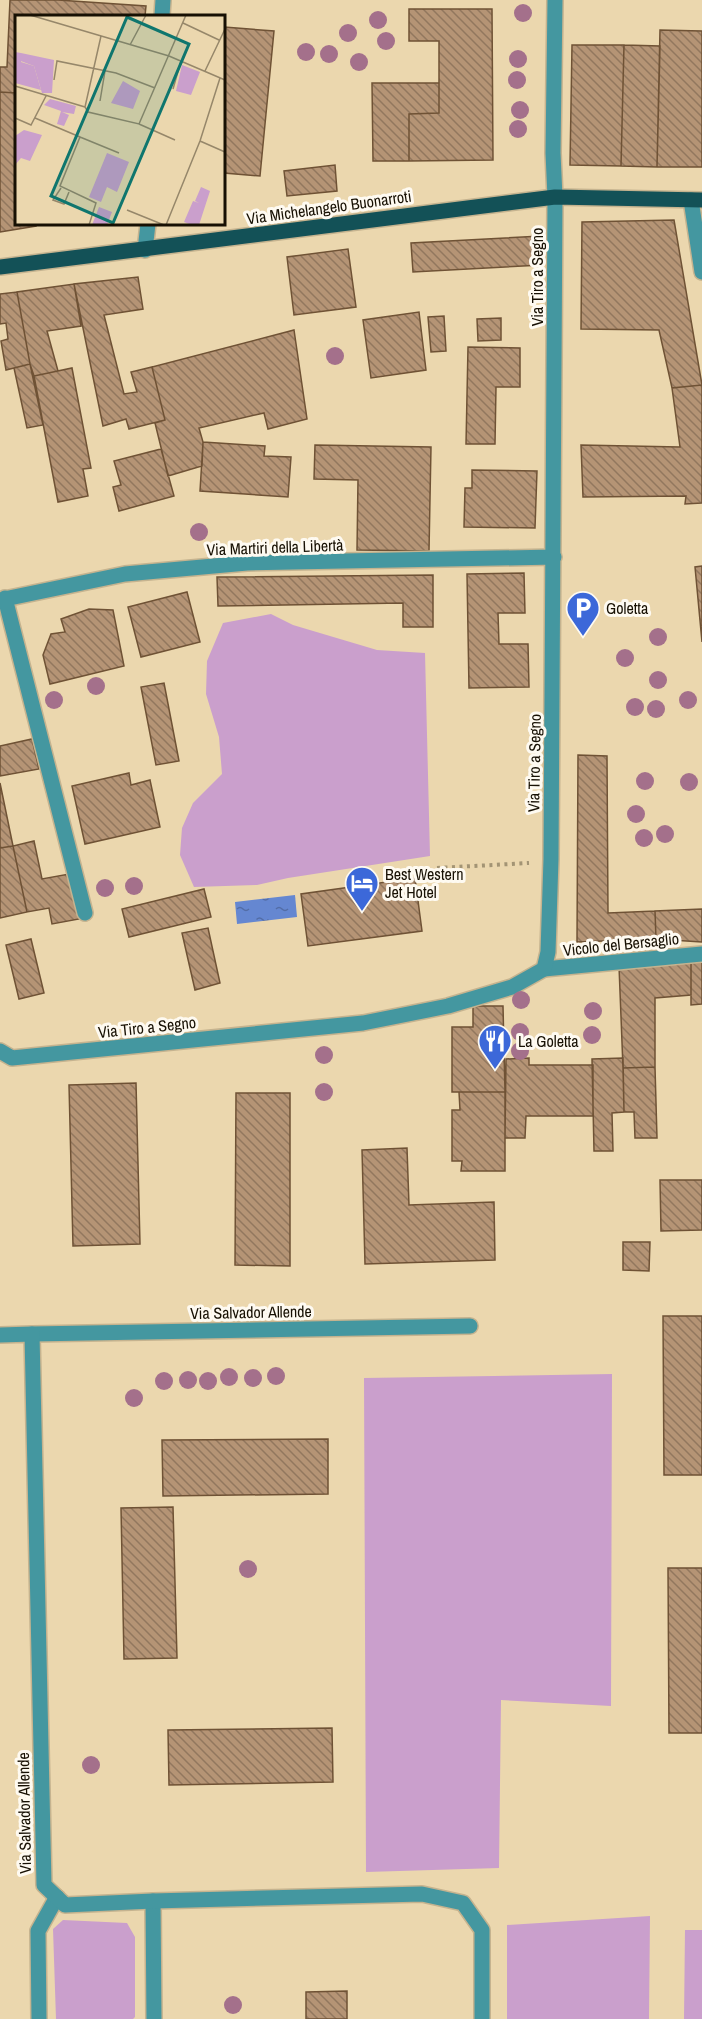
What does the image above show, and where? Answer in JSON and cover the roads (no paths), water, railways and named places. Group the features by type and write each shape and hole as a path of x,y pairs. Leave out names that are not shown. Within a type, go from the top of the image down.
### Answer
{"main road":[{"name":"Via Michelangelo Buonarroti","path":"0,267 555,197 696,200"}],"street":[{"path":"162,15 163,0"},
{"name":"Via Tiro a Segno","path":"0,1051 12,1058 363,1023 448,1006 512,987 544,969 548,952 551,859 555,0"},
{"path":"696,200 702,272"},
{"path":"145,250 148,225"},
{"name":"Via Martiri della Libertà","path":"3,599 125,574 247,563 554,557"},
{"path":"3,599 85,913"},
{"name":"Vicolo del Bersaglio","path":"544,969 702,954"},
{"name":"Via Salvador Allende","path":"0,1335 471,1326"},
{"name":"Via Salvador Allende","path":"32,1335 44,1885 57,1898"},
{"path":"39,2019 38,1931 57,1898 65,1905 422,1894 463,1903 482,1930 482,2019"},
{"path":"153,1901 154,2019"}],"water":[{"path":"295,895 297,917 237,924 235,902"}],"place":[{"name":"Goletta","path":"583,637"},
{"name":"Best Western Jet Hotel","path":"362,912"},
{"name":"La Goletta","path":"495,1070"}]}
